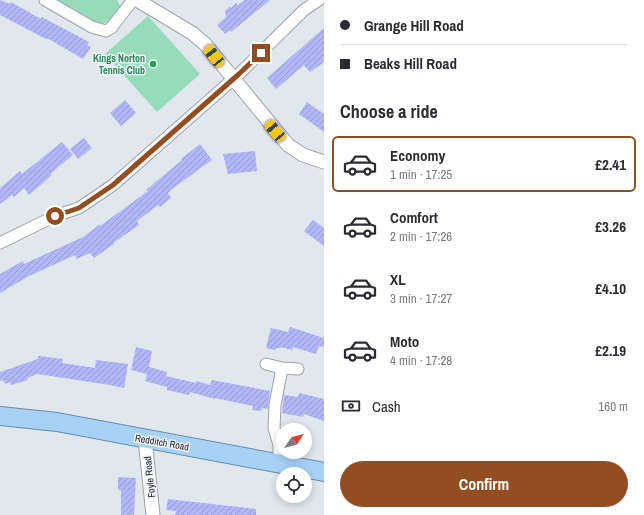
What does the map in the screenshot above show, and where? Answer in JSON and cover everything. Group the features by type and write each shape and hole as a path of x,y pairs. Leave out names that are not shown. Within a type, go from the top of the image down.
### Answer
{"highway":[{"name":"Redditch Road","path":"0,416 57,422 145,440 324,472"}],"street":[{"path":"45,0 92,27 106,32 112,28 133,0"},
{"path":"137,0 192,33 205,44 232,79 288,145 303,155 324,162"},
{"path":"0,243 55,216 79,208 113,185 232,79 304,10 319,0"},
{"path":"266,364 282,368 298,369"},
{"path":"279,463 279,445 274,428 274,420 275,405 282,368"},
{"name":"Foyle Road","path":"145,440 153,515"}],"green space":[{"path":"56,0 117,0 121,7 110,20 105,23 100,23 87,19"},
{"name":"Kings Norton Tennis Club","path":"148,16 200,74 157,112 105,54"}],"building":[{"path":"0,0 10,4 11,2 41,19 42,17 89,42 87,45 91,47 83,59 47,38 46,39 0,15"},
{"path":"245,0 270,0 231,32 230,30 225,34 217,25 226,17 225,11 230,6 231,8 236,3 238,5"},
{"path":"324,28 323,63 310,72 304,65 276,89 267,78"},
{"path":"125,100 136,113 121,126 110,113"},
{"path":"307,102 324,114 324,132 299,114"},
{"path":"84,138 92,148 78,159 70,149"},
{"path":"62,142 73,155 50,174 52,175 29,195 24,188 14,197 12,195 0,204 0,188 20,171 22,174"},
{"path":"200,144 212,160 172,189 168,193 171,198 160,207 158,205 137,221 139,225 113,243 114,244 94,258 90,253 77,259 75,255 29,276 0,293 0,274 23,261 24,264 83,237 99,225 100,226 148,191 146,190"},
{"path":"255,151 257,171 228,174 223,154"},
{"path":"313,220 324,228 324,246 304,231"},
{"path":"290,327 324,338 324,347 319,346 316,354 293,347 292,350 281,347 276,348 275,350 266,348 271,328 288,332"},
{"path":"136,347 152,351 149,367 167,372 166,376 196,383 196,381 210,385 212,380 270,391 268,409 262,408 261,411 252,410 253,406 215,399 190,392 189,395 167,390 167,387 145,381 147,374 131,370"},
{"path":"38,356 63,359 62,363 95,368 96,360 128,364 124,388 37,374 27,378 28,380 11,385 10,382 5,384 3,380 0,381 0,372 38,359"},
{"path":"299,393 324,399 324,421 304,414 303,417 282,413 284,395 298,397"},
{"path":"118,477 136,478 134,515 121,515 121,490 118,490"},
{"path":"168,499 256,509 256,515 175,515 176,511 166,510"}],"place":[{"name":"Kings Norton Tennis Club","path":"153,64"}],"route":[{"path":"55,216 79,208 113,185 261,53"}]}
